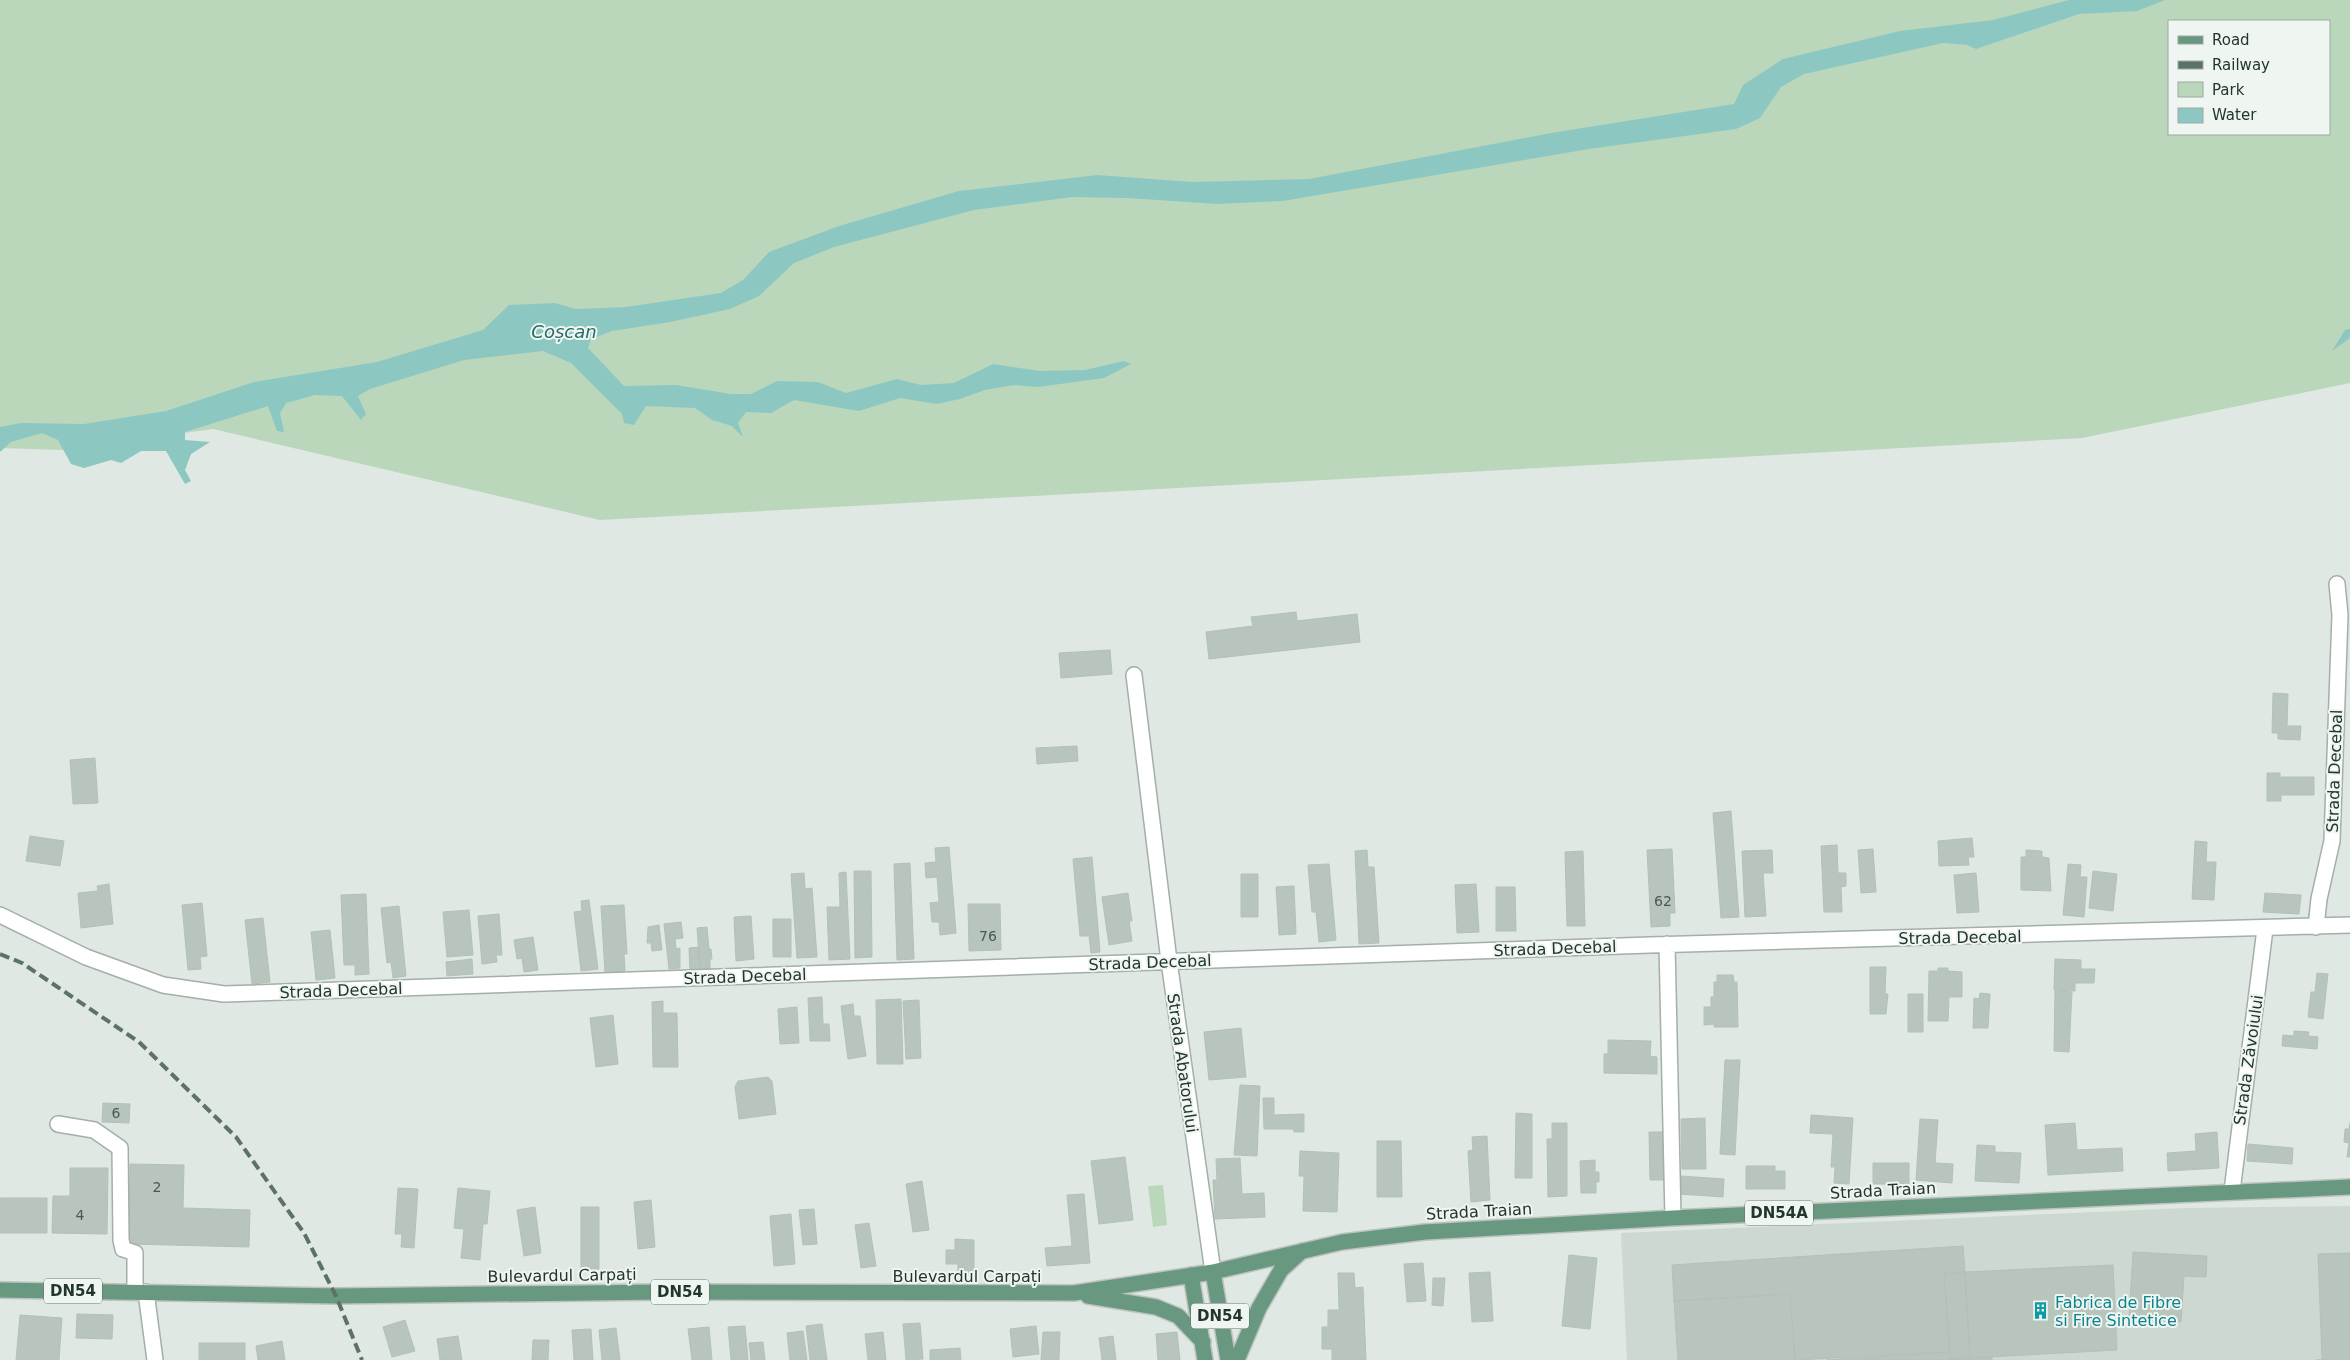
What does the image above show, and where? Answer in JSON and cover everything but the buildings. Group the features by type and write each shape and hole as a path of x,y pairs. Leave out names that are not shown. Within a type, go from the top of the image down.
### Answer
{"main road":[{"name":"Strada Traian","path":"1212,1272 1342,1242 1417,1232 2232,1191 2350,1187"},
{"path":"1237,1360 1259,1308 1281,1270 1304,1250"},
{"name":"Bulevardul Carpați","path":"0,1290 336,1296 663,1292 1074,1293 1212,1272"},
{"name":"DN54","path":"1212,1272 1228,1360"},
{"name":"DN54","path":"1191,1275 1205,1360"},
{"path":"1074,1293 1156,1307 1178,1316 1202,1342"}],"street":[{"name":"Strada Decebal","path":"2316,927 2319,899 2332,841 2340,615 2337,584"},
{"name":"Strada Abatorului","path":"1134,675 1169,961 1212,1272"},
{"name":"Strada Decebal","path":"0,914 86,956 163,985 224,994 1667,944 2265,929 2350,925"},
{"name":"Strada Zăvoiului","path":"2232,1191 2265,929"},
{"path":"1667,944 1673,1218"},
{"path":"58,1124 94,1130 120,1148 121,1240 123,1249 135,1253 140,1292 155,1360"}],"shaded area":[{"path":"2350,1206 2350,1360 1627,1360 1621,1233 2187,1208"}],"green space":[{"path":"0,0 2350,0 2350,383 2082,438 600,520 213,429 61,450 0,448"},
{"path":"1163,1185 1167,1225 1153,1227 1148,1186"}],"water":[{"name":"Coșcan","path":"2069,0 2165,0 2137,11 2079,14 1976,49 1967,45 1943,43 1804,74 1781,87 1760,118 1736,129 1589,149 1283,201 1217,204 1128,198 1072,197 974,210 834,247 794,263 759,296 730,309 670,322 612,331 591,339 588,348 624,386 676,385 731,394 751,394 777,381 818,382 846,393 897,379 921,385 954,383 993,364 1040,371 1085,370 1124,361 1131,364 1104,378 1038,387 1014,385 985,390 960,399 937,404 900,398 859,411 794,400 771,413 746,412 738,423 743,437 732,426 712,420 695,408 646,406 634,425 624,423 622,414 571,363 543,351 464,360 370,389 358,396 366,414 361,420 342,396 315,395 286,403 280,413 284,432 277,431 268,406 185,432 185,440 210,442 191,454 185,470 191,481 185,484 166,451 141,451 121,463 111,460 84,468 71,464 58,440 42,433 11,442 0,452 0,427 21,423 84,424 166,411 254,382 377,362 483,330 509,305 555,303 576,309 626,307 721,293 743,280 769,252 839,226 959,191 1097,175 1192,182 1309,179 1551,133 1734,104 1743,85 1783,59 1900,31 1993,20"},
{"path":"2350,329 2350,338 2332,351 2345,330"}],"railway":[{"path":"0,954 22,963 139,1042 236,1137 304,1233 336,1296 362,1360"}],"place":[{"name":"Fabrica de Fibre si Fire Sintetice","path":"2041,1311"}]}
